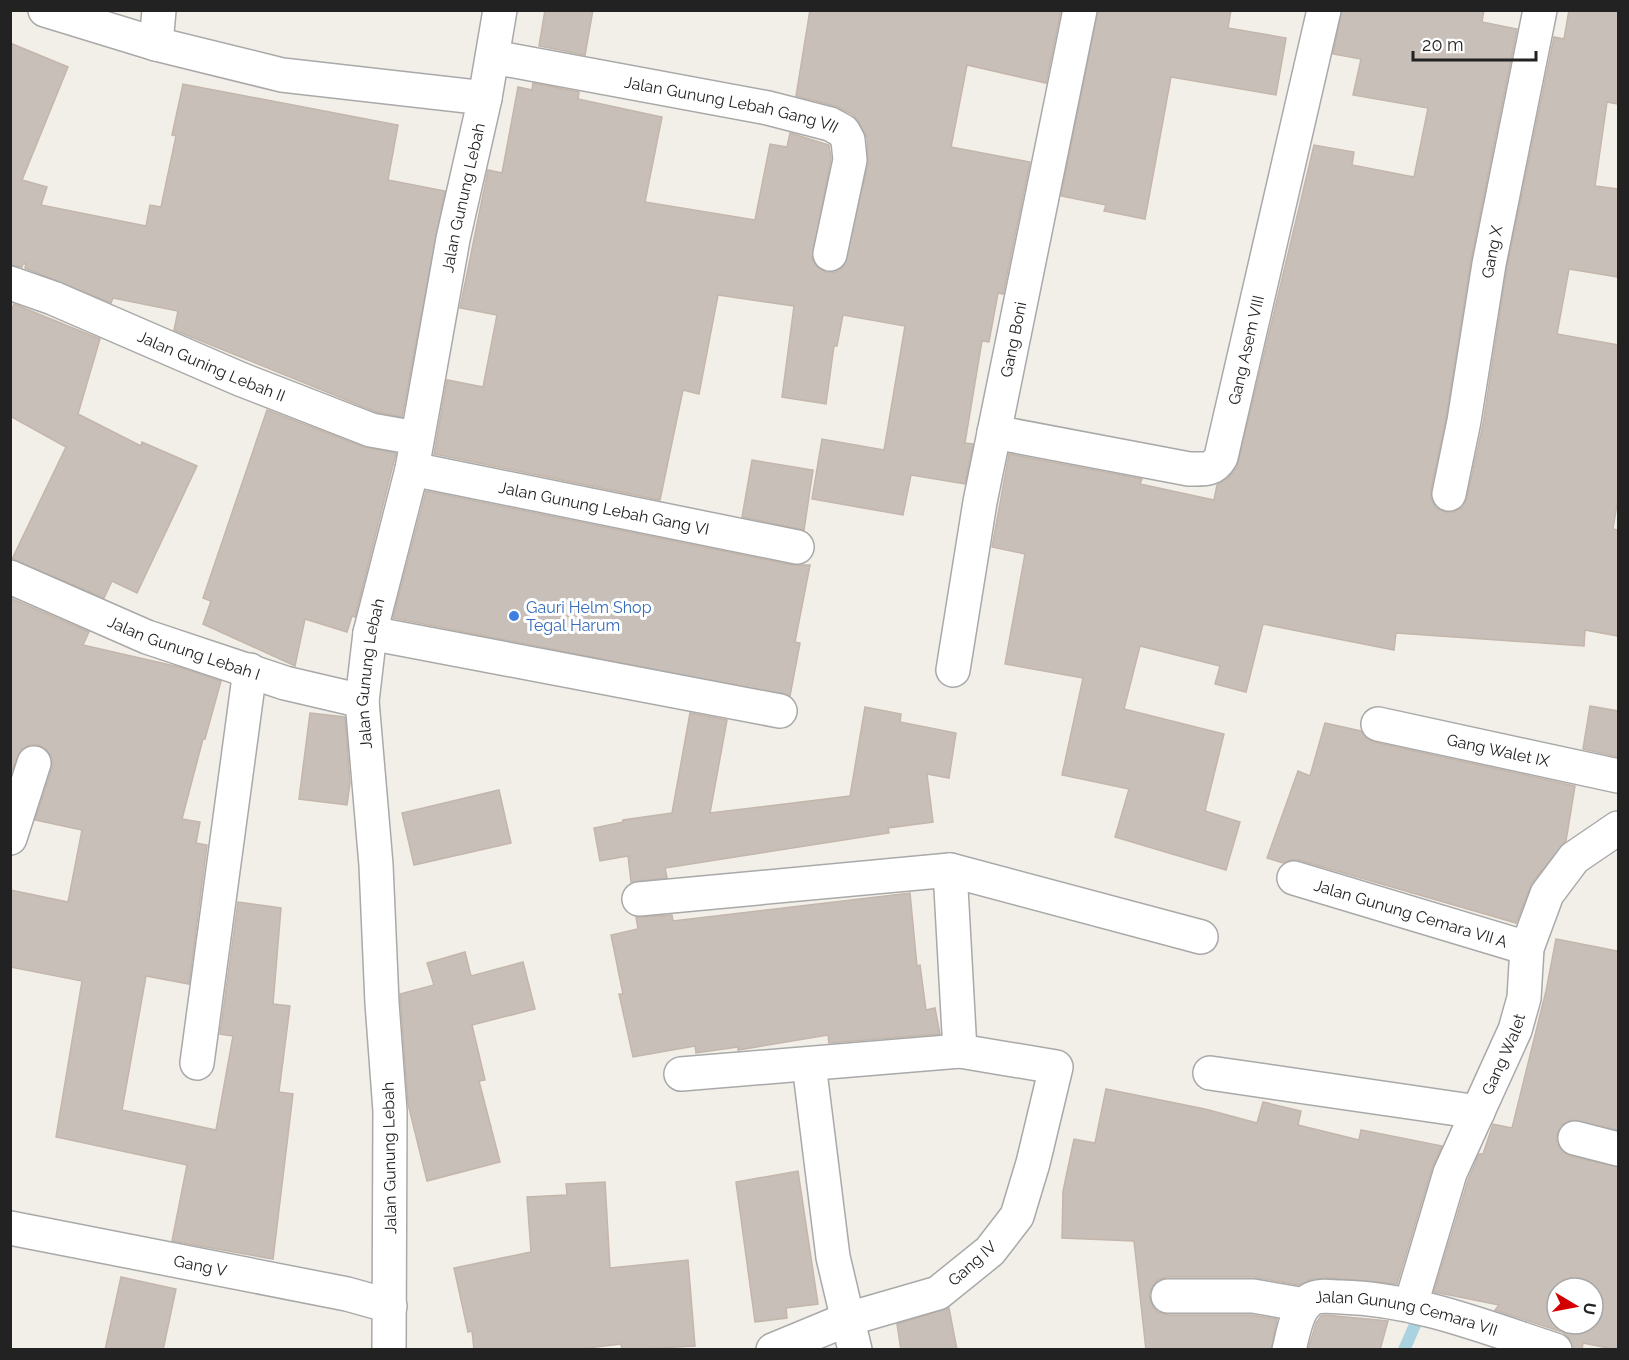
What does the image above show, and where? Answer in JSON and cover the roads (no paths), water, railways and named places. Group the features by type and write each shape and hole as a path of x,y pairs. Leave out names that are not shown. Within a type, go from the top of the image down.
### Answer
{"street":[{"path":"45,10 156,44 282,75 486,98"},
{"path":"156,44 159,10"},
{"name":"Jalan Gunung Lebah","path":"389,1350 390,1111 382,1003 376,865 362,701 370,633 414,454 440,323 453,239 486,98 500,10"},
{"name":"Gang Boni","path":"953,670 994,432 1080,10"},
{"name":"Gang Asem VIII","path":"994,432 1189,469 1215,467 1221,457 1324,10"},
{"name":"Gang X","path":"1449,494 1464,421 1489,264 1540,10"},
{"name":"Jalan Gunung Lebah Gang VII","path":"493,57 768,108 830,124 843,131 848,140 850,160 830,254"},
{"name":"Jalan Guning Lebah II","path":"10,284 53,298 240,379 371,430 414,454"},
{"name":"Jalan Gunung Lebah Gang VI","path":"414,454 797,547"},
{"name":"Jalan Gunung Lebah I","path":"10,577 147,637 285,683 362,701"},
{"path":"370,633 780,711"},
{"path":"197,1063 250,670"},
{"name":"Gang Walet IX","path":"1378,724 1618,776"},
{"path":"10,838 34,762"},
{"name":"Gang Walet","path":"1412,1304 1450,1173 1515,1030 1524,999 1527,948 1547,894 1562,871 1574,858 1618,828"},
{"path":"681,1074 960,1051 950,870"},
{"path":"639,899 950,870 1201,937"},
{"name":"Jalan Gunung Cemara VII A","path":"1294,878 1527,948"},
{"name":"Gang IV","path":"773,1350 851,1334 938,1293 990,1251 1017,1216 1033,1163 1056,1067 960,1051"},
{"path":"808,1064 833,1257 851,1334"},
{"path":"1210,1073 1478,1112"},
{"path":"1575,1138 1618,1149"},
{"name":"Gang V","path":"10,1228 347,1294 390,1306"},
{"path":"1168,1296 1253,1296 1305,1305"},
{"name":"Jalan Gunung Cemara VII","path":"1289,1350 1299,1315 1308,1301 1317,1297 1362,1298 1412,1304 1555,1350"}],"waterway":[{"path":"1404,1350 1421,1311"}],"place":[{"name":"Gauri Helm Shop Tegal Harum","path":"514,616"}]}
